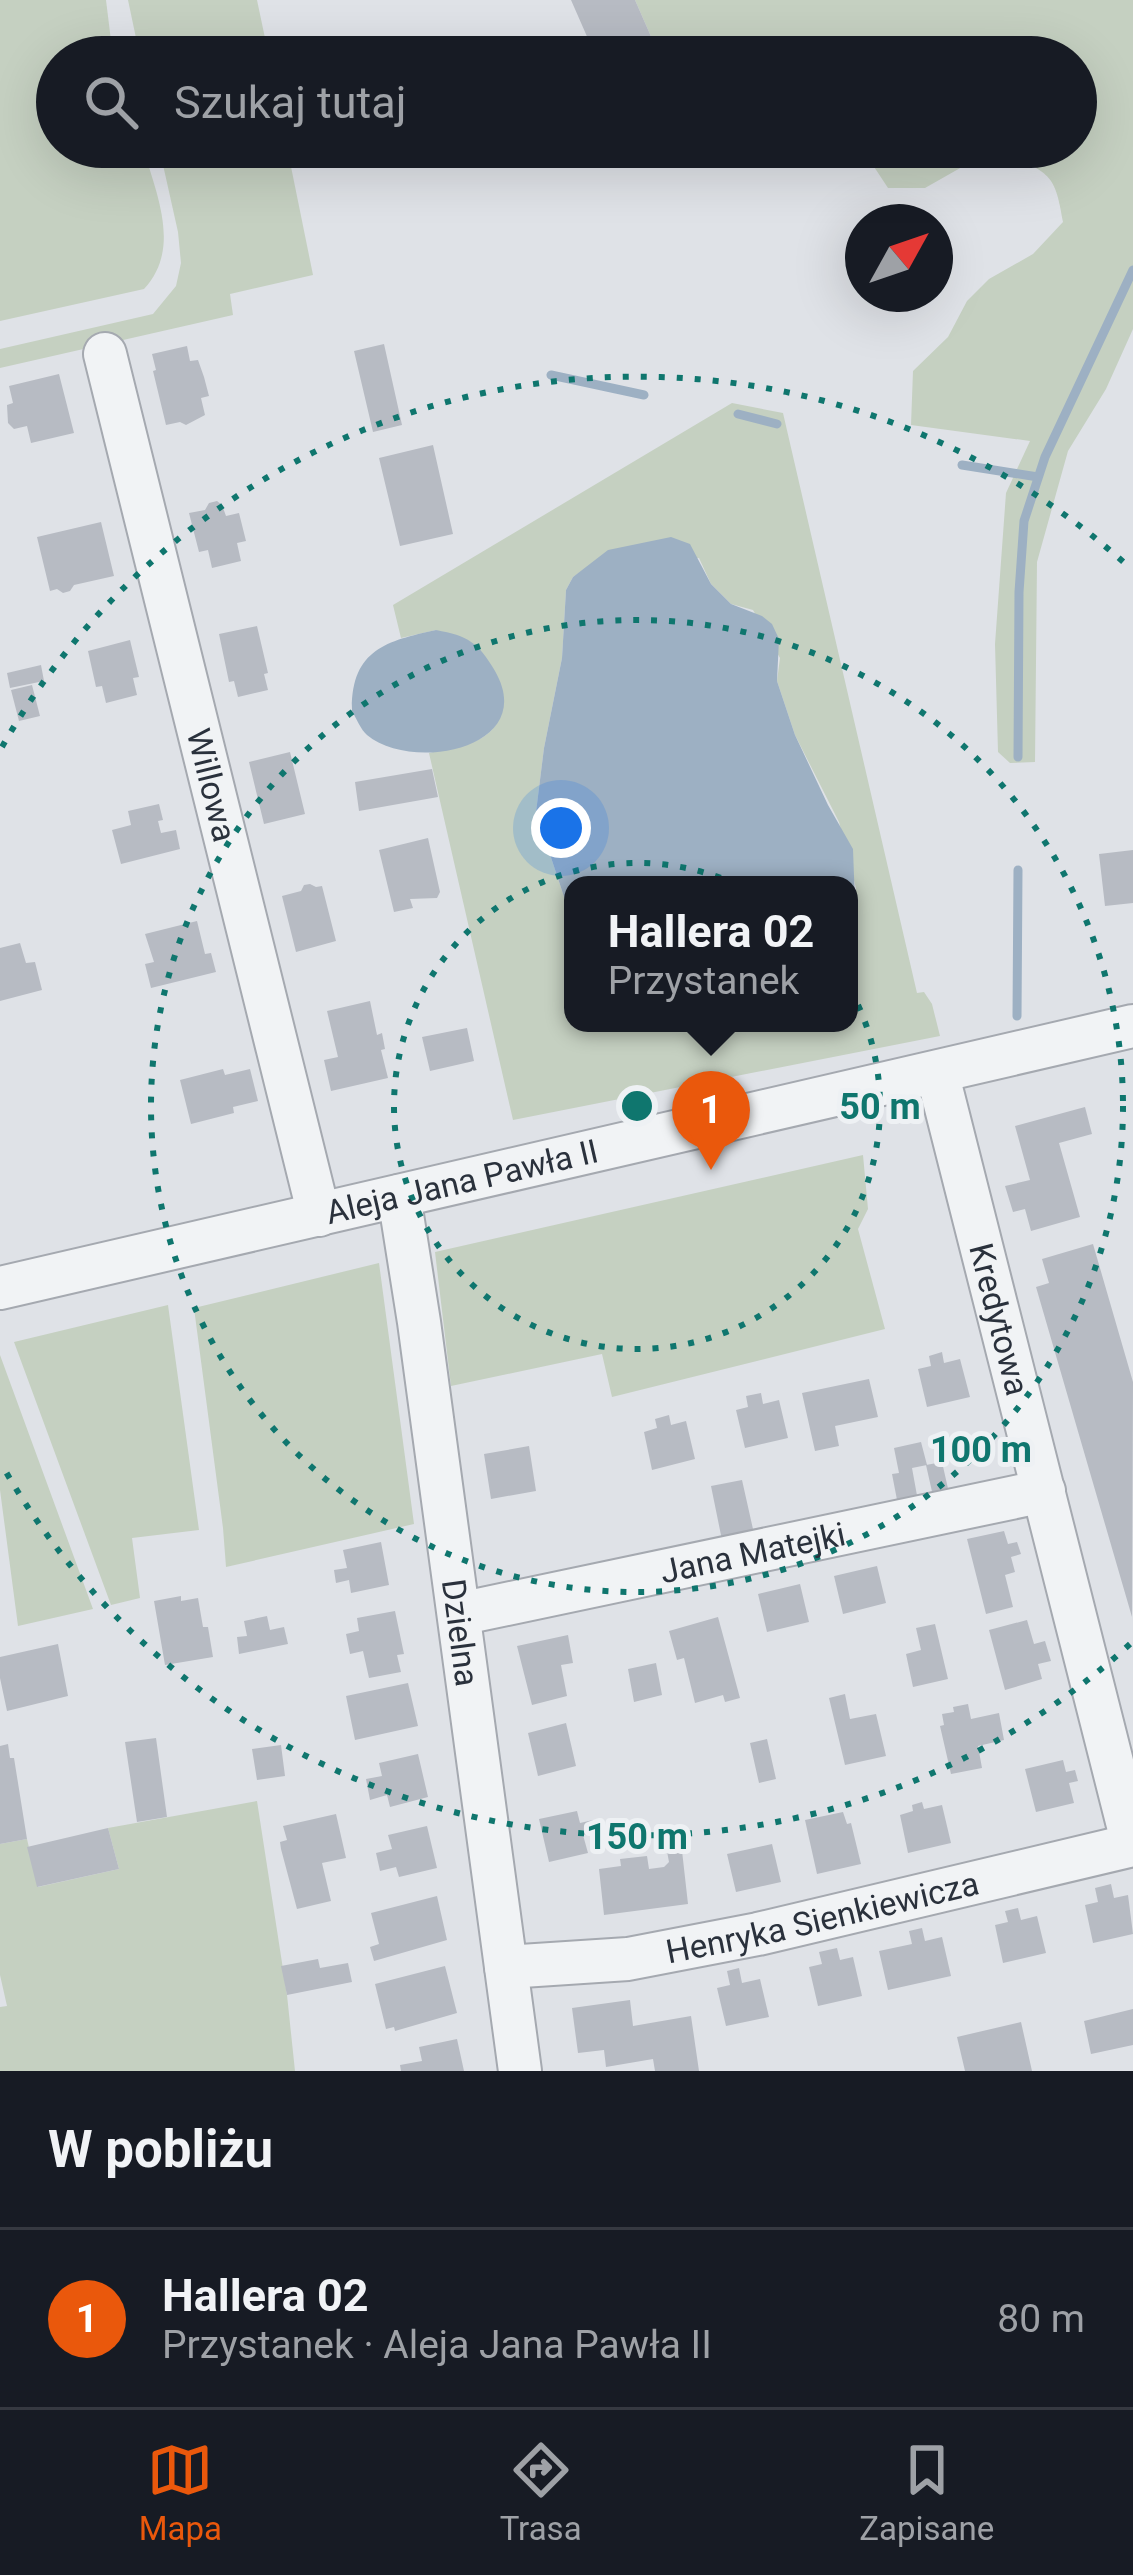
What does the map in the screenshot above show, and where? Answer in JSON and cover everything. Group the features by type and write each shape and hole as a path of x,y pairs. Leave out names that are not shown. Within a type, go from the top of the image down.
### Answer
{"street":[{"name":"Willowa","path":"105,354 319,1214"},
{"name":"Aleja Jana Pawła II","path":"0,1288 1133,1026"},
{"name":"Kredytowa","path":"937,1072 1133,1845"},
{"name":"Dzielna","path":"399,1196 520,2071"},
{"name":"Jana Matejki","path":"459,1614 1044,1491"},
{"name":"Henryka Sienkiewicza","path":"506,1967 628,1959 737,1938 1133,1845"}],"green space":[{"path":"0,0 106,0 110,36 36,36 36,168 149,168 163,220 162,256 144,289 0,321"},
{"path":"128,0 257,0 265,36 136,36"},
{"path":"635,0 1133,0 1133,329 1106,389 1068,451 1037,562 1035,762 1010,763 998,752 995,644 1006,493 1030,441 911,425 913,371 948,337 967,301 989,279 1033,254 1063,222 1053,184 1035,168 1097,168 1097,36 651,36"},
{"path":"164,168 291,168 313,275 230,294 233,315 0,368 0,349 153,314 176,286 181,263"},
{"path":"875,168 960,168 925,188 888,188"},
{"path":"732,403 783,413 917,993 924,992 932,1004 940,1036 513,1120 429,753 470,743 490,731 502,709 503,693 436,630 401,638 393,605","holes":["699,558 711,584 731,604 753,610 780,658 777,681 795,735 839,822 853,876 858,876 858,1032 564,1032 564,897 536,812 562,658 566,590 586,568"]},
{"path":"863,1155 868,1209 858,1229 885,1329 612,1397 602,1354 451,1386 435,1252"},
{"path":"379,1263 414,1524 226,1567 194,1308"},
{"path":"168,1305 199,1530 132,1538 140,1598 111,1605 14,1342"},
{"path":"0,1355 93,1609 18,1626 0,1490"},
{"path":"257,1801 295,2071 0,2071 0,2007 7,2006 0,1975 0,1844 27,1839 38,1887 119,1869 108,1828"}],"water":[{"path":"671,537 690,544 711,584 731,604 772,624 779,639 777,681 795,735 853,849 854,876 564,876 564,897 536,812 544,748 562,658 566,590 573,577 608,550"},
{"path":"436,630 471,642 489,661 504,697 500,719 486,735 465,746 413,752 388,746 365,733 352,711 358,674 365,661 387,644"}],"building":[{"path":"571,0 635,0 651,36 587,36"},
{"path":"384,344 402,425 373,432 354,351"},
{"path":"187,346 190,361 198,360 209,396 201,398 205,415 186,425 166,425 152,354"},
{"path":"59,374 74,433 31,443 27,426 14,429 8,423 7,405 13,403 9,386"},
{"path":"433,445 453,534 400,546 379,458"},
{"path":"217,501 226,516 239,513 246,541 237,543 241,561 212,568 208,550 199,552 189,513"},
{"path":"101,522 114,576 74,585 63,593 50,591 37,537"},
{"path":"257,626 268,690 238,697 234,681 229,682 219,634"},
{"path":"130,640 139,677 133,678 137,695 106,703 102,686 96,687 88,651"},
{"path":"41,665 44,681 10,688 7,673"},
{"path":"32,685 40,716 19,721 11,690"},
{"path":"290,752 305,814 264,824 249,762"},
{"path":"432,769 438,797 359,811 355,782"},
{"path":"159,804 161,833 176,830 180,849 121,864 112,830 131,825 128,811"},
{"path":"428,838 440,892 437,898 410,899 413,908 394,912 379,850"},
{"path":"1133,850 1133,903 1105,906 1099,854"},
{"path":"310,884 322,886 336,941 296,952 282,896"},
{"path":"197,921 205,954 211,953 216,972 151,988 145,964 154,962 145,934"},
{"path":"20,943 26,963 35,962 42,990 0,1001 0,948"},
{"path":"370,1001 377,1035 382,1033 388,1078 331,1091 324,1060 338,1057 327,1011"},
{"path":"467,1028 474,1061 430,1071 422,1037"},
{"path":"223,1069 225,1075 250,1069 258,1101 191,1124 180,1080"},
{"path":"1085,1107 1092,1134 1059,1143 1080,1217 1031,1231 1025,1209 1013,1212 1005,1186 1030,1180 1015,1126"},
{"path":"1093,1244 1133,1382 1132,1617 1036,1287 1049,1283 1042,1259"},
{"path":"942,1352 944,1363 960,1359 970,1397 927,1407 918,1369 931,1366 929,1356"},
{"path":"869,1379 878,1417 835,1426 839,1446 815,1451 802,1393"},
{"path":"761,1393 763,1404 779,1400 788,1438 745,1448 736,1410 748,1407 746,1396"},
{"path":"669,1415 671,1425 686,1421 695,1459 652,1470 644,1432 657,1428 655,1419"},
{"path":"921,1442 927,1465 912,1468 918,1501 898,1505 892,1474 899,1473 894,1448"},
{"path":"529,1446 536,1491 491,1499 484,1454"},
{"path":"942,1462 949,1493 933,1496 926,1465"},
{"path":"742,1480 755,1538 723,1545 711,1486"},
{"path":"1004,1531 1008,1544 1017,1542 1021,1554 1011,1557 1015,1572 1005,1575 1013,1607 986,1614 967,1539"},
{"path":"381,1542 389,1585 351,1593 349,1580 336,1583 334,1570 347,1568 343,1550"},
{"path":"877,1566 886,1603 843,1614 834,1576"},
{"path":"800,1584 809,1622 767,1632 758,1594"},
{"path":"181,1596 181,1601 198,1598 213,1657 165,1665 154,1601"},
{"path":"395,1611 404,1654 397,1655 401,1672 369,1678 363,1651 350,1654 346,1634 359,1631 357,1618"},
{"path":"267,1616 270,1630 284,1627 288,1644 239,1654 237,1637 247,1636 244,1621"},
{"path":"718,1617 740,1698 725,1702 723,1695 695,1703 684,1658 677,1660 669,1631"},
{"path":"1027,1620 1034,1644 1045,1641 1051,1661 1038,1664 1042,1679 1005,1690 989,1630"},
{"path":"935,1624 948,1679 913,1687 906,1654 921,1650 916,1628"},
{"path":"568,1635 573,1663 561,1665 567,1696 532,1705 517,1646"},
{"path":"58,1644 68,1696 7,1711 0,1657"},
{"path":"656,1663 662,1695 634,1702 628,1669"},
{"path":"408,1683 418,1726 355,1740 346,1696"},
{"path":"845,1694 850,1719 876,1714 886,1756 845,1765 829,1698"},
{"path":"968,1704 971,1719 999,1713 1004,1740 978,1746 982,1768 951,1774 940,1726 944,1725 942,1714"},
{"path":"566,1723 576,1766 538,1776 528,1733"},
{"path":"156,1738 167,1817 137,1822 125,1742"},
{"path":"767,1739 776,1779 759,1783 750,1743"},
{"path":"8,1744 27,1839 0,1844 0,1746"},
{"path":"281,1745 285,1776 257,1780 252,1749"},
{"path":"418,1754 428,1797 390,1807 387,1795 370,1800 366,1779 382,1776 379,1763"},
{"path":"1063,1760 1066,1772 1075,1770 1078,1781 1069,1783 1074,1803 1036,1812 1025,1769"},
{"path":"922,1802 924,1809 942,1805 951,1843 908,1853 900,1815"},
{"path":"577,1811 580,1823 593,1820 596,1832 583,1835 588,1853 549,1862 539,1819"},
{"path":"843,1812 847,1824 851,1823 861,1864 817,1874 805,1820"},
{"path":"336,1814 346,1858 322,1863 331,1901 297,1909 281,1849 280,1842 287,1840 283,1826"},
{"path":"427,1826 437,1868 399,1877 396,1867 380,1871 376,1853 392,1849 388,1835"},
{"path":"108,1828 119,1869 37,1887 27,1847"},
{"path":"681,1842 688,1904 604,1915 599,1869 621,1866 620,1859 647,1856 649,1869 664,1867 669,1862 666,1846"},
{"path":"772,1844 781,1882 736,1892 727,1854"},
{"path":"1111,1884 1114,1898 1128,1895 1133,1934 1093,1943 1085,1905 1098,1902 1095,1888"},
{"path":"437,1896 447,1940 374,1961 370,1947 379,1944 371,1913"},
{"path":"1018,1908 1021,1920 1037,1916 1046,1953 1003,1963 995,1925 1008,1922 1005,1911"},
{"path":"922,1928 925,1941 942,1937 951,1976 888,1990 879,1951 912,1944 909,1931"},
{"path":"837,1948 840,1960 853,1957 862,1996 818,2006 809,1967 822,1964 819,1952"},
{"path":"318,1959 320,1968 348,1963 352,1982 287,1995 281,1966"},
{"path":"445,1966 457,2013 395,2031 394,2027 386,2029 375,1984"},
{"path":"739,1968 742,1983 760,1979 769,2017 726,2026 717,1988 730,1985 727,1971"},
{"path":"630,2000 633,2026 691,2016 699,2071 655,2071 653,2059 606,2067 604,2050 578,2053 572,2008"},
{"path":"1133,2009 1133,2045 1091,2054 1084,2021"},
{"path":"1021,2022 1032,2071 965,2071 957,2037"},
{"path":"457,2039 464,2071 401,2071 400,2065 422,2061 419,2047"}],"waterway":[{"path":"1018,757 1024,521 1045,457 1133,270"},
{"path":"551,375 644,395"},
{"path":"738,414 777,424"},
{"path":"962,465 1038,477"},
{"path":"1017,1016 1018,870"}],"place":[{"name":"Hallera 02","path":"711,1170"}]}
